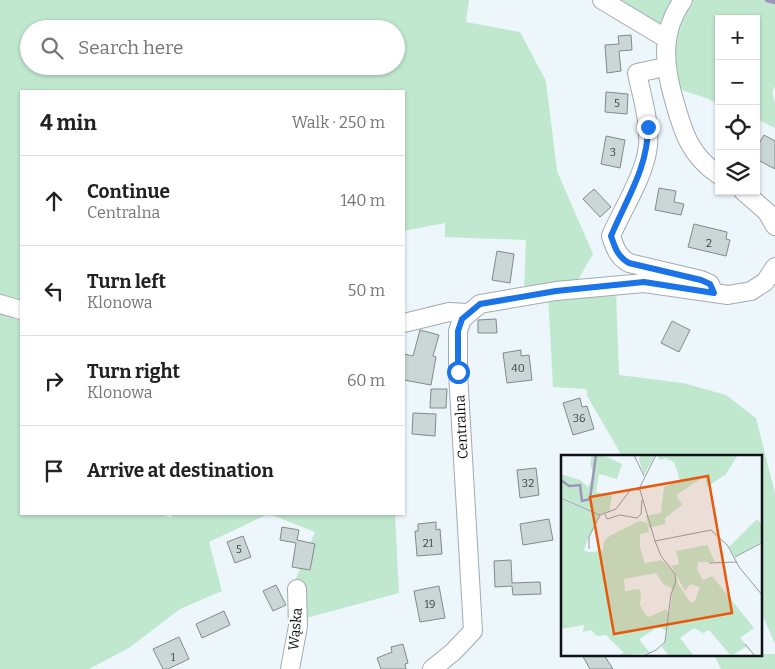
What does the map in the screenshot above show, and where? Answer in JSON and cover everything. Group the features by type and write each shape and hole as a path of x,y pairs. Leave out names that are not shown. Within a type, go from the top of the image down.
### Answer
{"street":[{"path":"602,0 667,39"},
{"path":"683,0 676,9 667,39 665,67 682,131 695,153 715,171"},
{"path":"665,67 637,73 648,127 648,148 628,204 611,236 615,250 622,259 629,263 701,280 710,284 714,293"},
{"path":"748,195 767,212 775,226"},
{"path":"405,323 449,312 468,313 480,304 537,294 644,282 728,295 751,291 773,274"},
{"path":"0,304 20,310"},
{"name":"Centralna","path":"432,669 453,652 473,631 458,372 458,331 462,319 468,313"},
{"name":"Wąska","path":"290,669 298,626 297,589"}],"green space":[{"path":"0,0 469,0 466,22 520,32 546,81 557,171 593,254 575,285 524,291 526,240 445,237 445,223 405,231 405,90 20,90 20,304 0,299"},
{"path":"607,0 677,0 663,36"},
{"path":"687,0 775,0 775,86 772,93 775,102 775,128 760,120 760,15 715,15 715,103 675,88 671,40"},
{"path":"616,288 619,375 683,383 726,395 756,418 775,493 775,644 762,614 762,455 621,455 586,394 588,393 585,389 553,387 548,295"},
{"path":"0,308 20,314 20,515 164,515 171,518 172,515 266,515 209,542 222,591 180,609 129,648 89,669 0,669"},
{"path":"272,515 395,515 399,593 295,621 292,588 315,532"},
{"path":"762,654 775,654 775,669 721,669 714,656 762,656"}],"building":[{"path":"631,35 632,50 619,51 621,71 607,73 605,45 619,44 618,36"},
{"path":"606,92 628,94 627,114 605,112"},
{"path":"764,135 775,141 775,169 760,161 760,142"},
{"path":"606,136 625,140 620,168 601,164"},
{"path":"659,188 676,191 674,202 684,204 681,215 655,210"},
{"path":"594,189 611,207 600,217 583,199"},
{"path":"694,224 727,232 726,239 730,240 726,256 688,247"},
{"path":"497,251 514,254 510,283 492,280"},
{"path":"496,319 497,333 478,333 478,320"},
{"path":"672,321 690,330 679,352 661,343"},
{"path":"420,330 439,335 433,356 436,357 431,385 405,380 405,354 413,356"},
{"path":"521,350 521,356 529,355 532,380 507,383 503,353"},
{"path":"431,389 447,389 446,408 430,408"},
{"path":"580,398 582,407 587,406 594,429 573,435 563,403"},
{"path":"413,413 436,414 435,436 412,434"},
{"path":"536,468 539,495 520,498 517,470"},
{"path":"549,519 553,540 523,545 520,524"},
{"path":"436,522 436,530 440,529 442,554 417,556 415,531 418,531 418,524"},
{"path":"282,527 299,530 297,540 315,544 310,570 292,567 296,543 280,540"},
{"path":"243,536 251,557 235,563 227,542"},
{"path":"511,560 512,583 540,582 541,594 513,595 512,586 495,587 494,561"},
{"path":"276,585 286,605 273,611 263,591"},
{"path":"439,586 445,618 420,622 414,591"},
{"path":"224,611 230,625 202,638 196,624"},
{"path":"179,637 189,659 168,669 163,669 153,649"},
{"path":"403,644 408,663 405,664 406,669 381,669 377,658 392,652 391,647"},
{"path":"583,656 605,656 613,669 590,669"}],"waterway":[{"path":"767,0 775,2"}],"route":[{"path":"458,372 458,331 462,319 480,304 556,291 644,282 714,293 710,284 701,280 629,263 622,259 615,250 611,236 628,204 648,148 648,127"}]}
